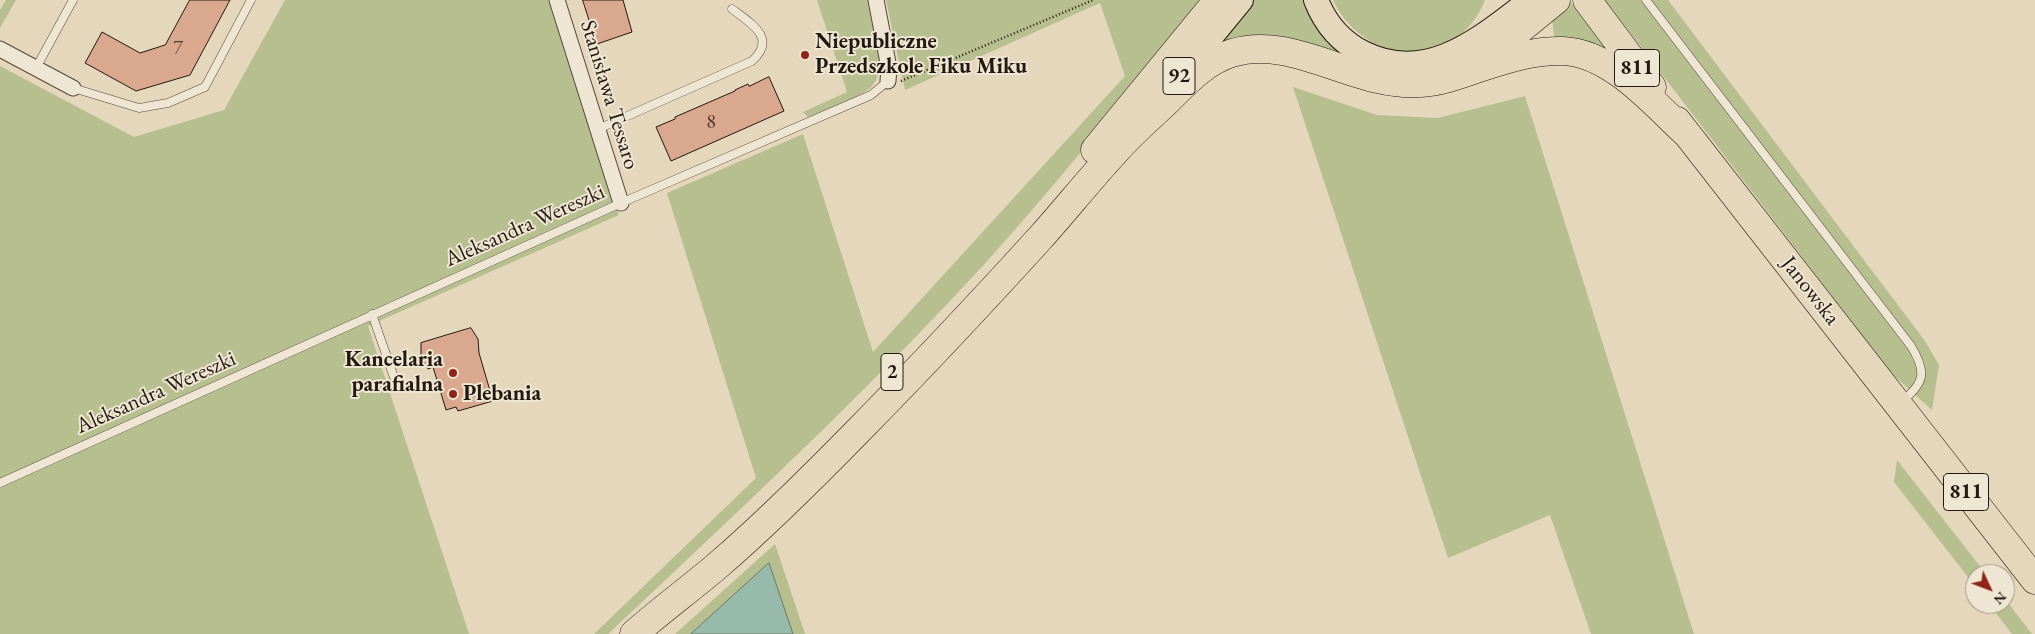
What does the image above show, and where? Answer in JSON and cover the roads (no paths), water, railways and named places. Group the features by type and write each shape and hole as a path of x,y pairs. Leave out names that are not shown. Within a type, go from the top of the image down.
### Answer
{"highway":[{"name":"2","path":"639,630 711,553 914,349 1026,228 1118,122 1218,0"},
{"path":"1472,69 1556,0"},
{"name":"Janowska","path":"1587,0 1688,135 2035,580"},
{"path":"1116,151 1201,69 1214,60 1242,50 1268,49 1287,52 1390,83 1432,82 1523,55 1543,52 1562,51 1584,55 1614,69 1688,135"},
{"name":"2","path":"639,630 718,565 845,444 938,349 1057,219 1116,151"}],"main road":[{"name":"92","path":"1116,151 1241,0"},
{"path":"1316,0 1324,17 1341,38 1359,51 1378,59 1405,64 1427,62 1460,51 1499,25 1531,0"},
{"path":"1478,38 1497,12 1502,0"}],"street":[{"name":"Stanisława Tessaro","path":"557,0 621,203"},
{"path":"876,0 890,68 888,81"},
{"path":"0,49 73,88"}],"lane":[{"path":"36,68 73,0"},
{"path":"73,88 139,108 168,103 205,87 251,0"},
{"path":"1646,0 1921,361 1922,373 1920,383 1914,392 1898,404"},
{"path":"598,129 752,62 761,50 760,33 756,27 732,9"},
{"name":"Aleksandra Wereszki","path":"0,482 621,203 870,95 888,81"},
{"path":"372,314 396,386"}],"place":[{"name":"Niepubliczne Przedszkole Fiku Miku","path":"805,55"},
{"name":"Kancelaria parafialna","path":"453,373"},
{"name":"Plebania","path":"453,394"}]}
